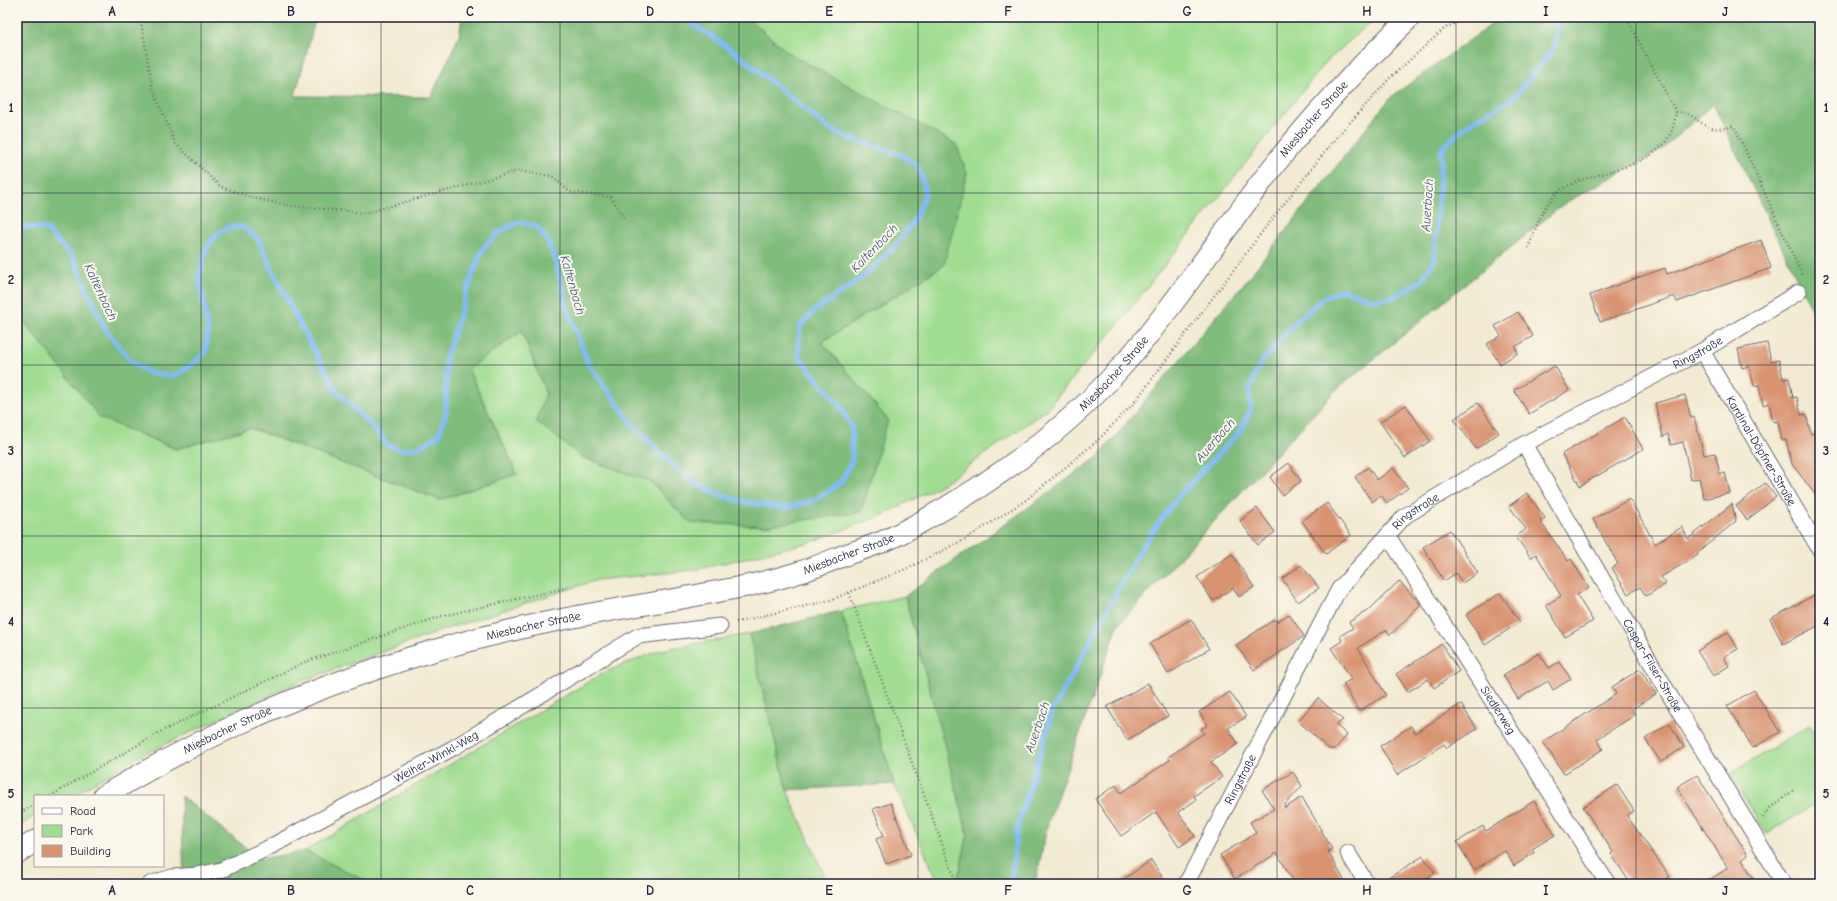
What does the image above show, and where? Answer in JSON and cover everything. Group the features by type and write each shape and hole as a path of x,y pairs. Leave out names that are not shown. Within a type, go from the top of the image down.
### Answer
{"main road":[{"name":"Miesbacher Straße","path":"106,795 142,772 235,725 328,686 420,655 512,630 608,610 737,588 800,572 892,538 954,503 1033,450 1079,409 1122,366 1165,313 1278,160 1367,59 1410,17"},
{"path":"17,853 34,842"}],"street":[{"name":"Ringstraße","path":"1186,884 1339,589 1405,516 1524,444 1702,350 1799,292"},
{"name":"Kardinal-Döpfner-Straße","path":"1702,350 1820,550"},
{"name":"Caspar-Filser-Straße","path":"1524,444 1680,713 1784,884"},
{"name":"Siedlerweg","path":"1388,536 1608,884"},
{"name":"Weiher-Winkl-Weg","path":"150,884 172,877 197,875 221,870 268,848 454,748 638,636 720,626"},
{"path":"1348,853 1368,884"}],"path":[{"path":"140,17 154,89 175,143 221,188 257,199 293,206 365,213 518,171 552,176 570,192 611,197 624,218"},
{"path":"1528,248 1547,204 1560,191 1583,180 1611,172 1648,157 1663,144 1672,131 1676,112 1626,17"},
{"path":"1676,112 1684,112 1710,129 1723,129 1733,126 1806,284 1799,292"},
{"path":"849,593 957,884"},
{"path":"1762,848 1761,824 1764,817 1770,808 1794,790"},
{"path":"17,815 34,805"}],"green space":[{"path":"17,17 316,17 295,96 431,97 459,36 462,17 746,17 790,54 956,144 967,173 944,265 822,342 888,420 861,512 765,526 690,523 651,482 582,457 536,421 546,394 522,331 468,369 517,474 440,500 251,428 176,449 100,418 17,312"},
{"path":"746,17 1376,17 1325,63 1111,333 1046,410 943,484 883,515 811,542 695,570 597,580 449,628 294,684 142,755 73,795 34,795 34,817 17,827 17,312 101,418 176,449 250,428 440,500 517,474 468,369 522,331 546,394 582,457 651,482 690,523 888,420 822,342 944,265 790,54"},
{"path":"1502,17 1820,17 1820,327 1713,104 1660,151 1565,203 1336,390 1118,625 1048,823 1035,884 957,884 968,834 905,596 1098,457 1246,281 1391,97"},
{"path":"905,596 968,834 957,884 939,884 894,784 841,611"},
{"path":"841,611 894,784 787,790 749,634"},
{"path":"749,634 787,790 828,884 372,884 305,851 605,672 661,650"},
{"path":"1810,725 1820,742 1820,801 1767,834 1730,774"},
{"path":"181,796 260,859 305,851 372,884 184,884"}],"building":[{"path":"1761,240 1771,268 1677,302 1674,296 1600,322 1590,295 1665,268 1667,274"},
{"path":"1518,312 1533,336 1515,347 1518,353 1500,364 1487,344 1501,336 1495,326"},
{"path":"1767,343 1771,361 1779,360 1783,379 1789,378 1793,398 1797,397 1801,415 1806,414 1811,434 1820,432 1820,501 1792,464 1786,440 1782,440 1778,421 1773,422 1769,403 1763,405 1759,385 1754,386 1749,366 1742,368 1738,349"},
{"path":"1555,366 1569,390 1529,414 1514,390"},
{"path":"1685,395 1691,418 1694,417 1704,455 1715,453 1720,474 1725,473 1730,493 1704,499 1699,478 1691,480 1683,442 1671,445 1668,434 1663,437 1655,403"},
{"path":"1478,403 1499,433 1476,449 1454,419"},
{"path":"1406,405 1430,441 1405,458 1380,422"},
{"path":"1625,417 1643,449 1580,486 1562,454"},
{"path":"1289,463 1301,481 1282,495 1270,477"},
{"path":"1368,467 1377,480 1393,468 1408,488 1387,503 1381,495 1372,502 1355,477"},
{"path":"1765,483 1776,497 1747,520 1736,506"},
{"path":"1527,493 1545,518 1540,521 1568,561 1571,559 1589,588 1577,595 1593,621 1565,637 1546,605 1561,596 1536,554 1531,558 1516,537 1526,529 1509,506"},
{"path":"1630,499 1655,544 1682,527 1688,539 1732,504 1736,521 1697,553 1698,555 1661,577 1666,584 1646,596 1640,587 1628,594 1612,568 1618,564 1593,519"},
{"path":"1327,503 1351,535 1326,554 1302,521"},
{"path":"1257,508 1275,532 1258,545 1240,521"},
{"path":"1450,530 1478,573 1462,583 1456,573 1444,581 1423,547"},
{"path":"1232,554 1254,587 1239,597 1233,588 1213,601 1197,577"},
{"path":"1301,565 1319,588 1298,602 1282,579"},
{"path":"1399,581 1421,605 1390,635 1386,630 1358,648 1386,695 1359,711 1343,684 1352,679 1331,648 1342,641 1340,636 1353,628 1349,622 1370,609"},
{"path":"1820,592 1820,625 1783,644 1770,619"},
{"path":"1500,593 1520,622 1485,645 1466,615"},
{"path":"1289,614 1304,636 1254,670 1236,645 1275,619 1277,622"},
{"path":"1191,619 1209,649 1168,674 1150,644"},
{"path":"1728,632 1738,649 1724,657 1729,666 1713,676 1697,651"},
{"path":"1442,644 1459,671 1434,688 1428,679 1408,692 1396,674"},
{"path":"1539,653 1549,668 1559,662 1571,679 1553,690 1548,681 1518,699 1503,675"},
{"path":"1640,669 1656,694 1632,709 1635,715 1597,739 1603,749 1564,774 1543,742 1616,694 1612,687"},
{"path":"1148,683 1168,716 1127,740 1107,707"},
{"path":"1754,690 1780,732 1753,748 1727,706"},
{"path":"1230,692 1246,717 1228,728 1238,744 1211,762 1222,777 1194,796 1196,800 1178,812 1195,836 1179,847 1156,812 1121,836 1095,799 1116,785 1121,793 1170,760 1168,757 1204,733 1201,729 1208,725 1199,712"},
{"path":"1318,698 1343,720 1336,725 1347,735 1335,749 1329,749 1298,721"},
{"path":"1461,704 1477,729 1447,748 1444,744 1397,775 1380,746 1411,726 1415,733"},
{"path":"1669,723 1684,747 1661,762 1645,739"},
{"path":"1293,772 1302,786 1284,806 1285,808 1302,797 1332,849 1328,851 1346,884 1295,884 1277,853 1235,879 1220,855 1256,833 1250,822 1274,809 1262,790"},
{"path":"1697,775 1748,855 1742,860 1757,884 1703,884 1728,868 1677,787"},
{"path":"1617,785 1634,811 1627,816 1670,877 1660,884 1631,884 1611,854 1613,852 1583,807"},
{"path":"1534,801 1555,835 1532,849 1534,853 1514,866 1505,851 1474,870 1457,842 1483,826 1486,831"},
{"path":"891,803 911,855 886,864 876,839 884,836 873,809"},
{"path":"1423,856 1435,873 1427,878 1431,884 1379,884"},
{"path":"1151,860 1167,884 1117,884"}],"waterway":[{"name":"Kaltenbach","path":"17,226 46,229 73,258 105,329 131,361 149,373 173,376 189,367 205,353 208,330 199,277 207,247 216,235 229,227 243,227 257,238 299,323 338,393 375,429 387,445 402,450 418,448 439,435 446,413 446,358 471,279 483,248 499,232 519,222 536,226 547,240 555,259 567,307 588,363 634,426 672,465 693,482 720,495 745,502 785,508 813,501 841,482 852,460 852,428 839,404 798,355 800,327 813,312 867,274 898,243 916,217 925,194 922,177 917,165 901,155 849,138 828,128 735,52 682,17"},
{"name":"Auerbach","path":"1011,884 1017,829 1053,710 1141,548 1176,499 1241,430 1251,409 1249,390 1261,362 1298,320 1323,298 1342,290 1374,300 1394,297 1421,281 1434,262 1442,148 1466,126 1514,97 1553,50 1558,30 1553,17"}]}
